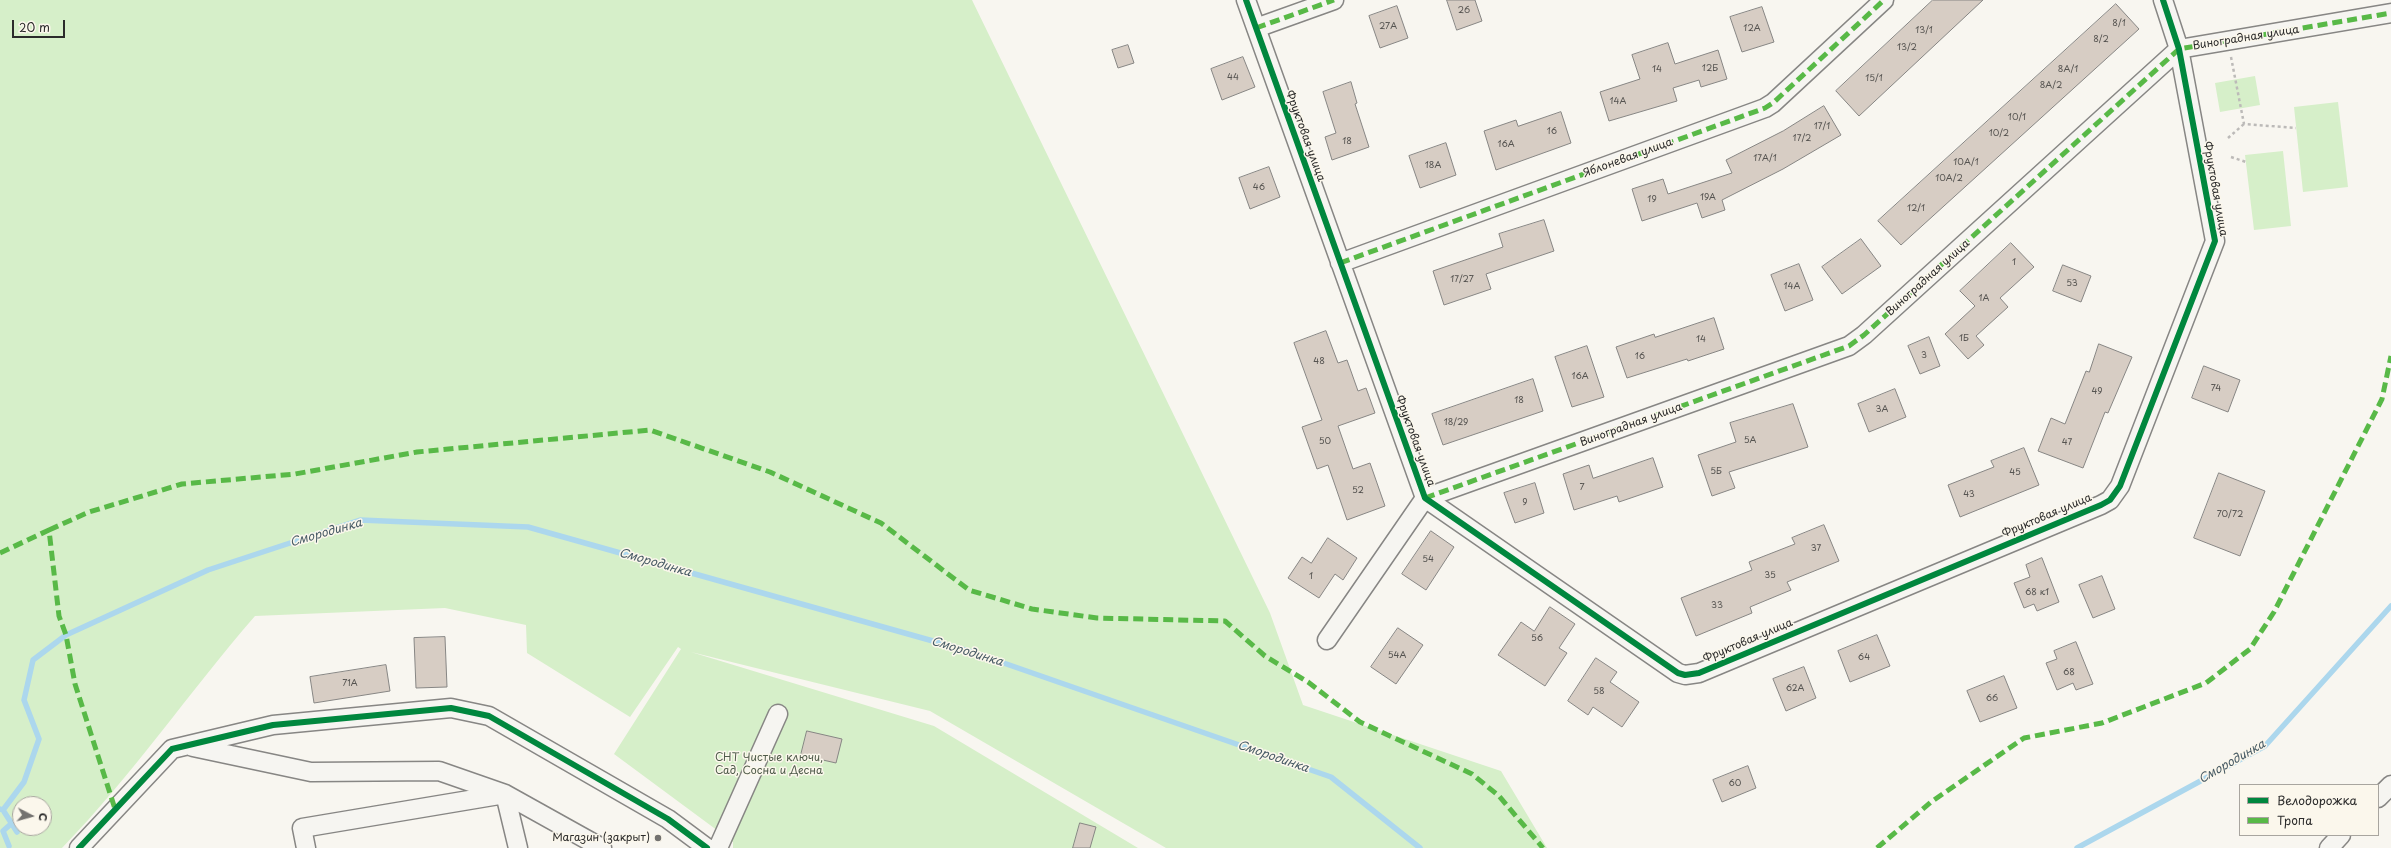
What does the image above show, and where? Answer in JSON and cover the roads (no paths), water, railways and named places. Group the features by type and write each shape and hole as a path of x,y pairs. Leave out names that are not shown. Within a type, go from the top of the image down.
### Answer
{"street":[{"name":"Фруктовая улица","path":"1246,0 1425,498 1678,673 1685,675 1692,675 1706,670 2110,500 2120,486 2215,241 2180,49 2163,0"},
{"path":"1256,28 1334,0"},
{"name":"Яблоневая улица","path":"1340,263 1765,108 1773,104 1884,0"},
{"name":"Виноградная улица","path":"1425,498 1849,346 1869,331 2180,49 2391,14"},
{"path":"1328,640 1425,498"},
{"path":"79,848 172,749 273,725 451,708 489,716 668,819 707,848"},
{"path":"718,848 778,714"},
{"path":"188,746 311,772 439,771 505,794 602,848"},
{"path":"2379,797 2391,785"},
{"path":"306,848 302,828 505,794"},
{"path":"505,794 518,848"},
{"path":"2328,848 2341,836"}],"waterway":[{"name":"Смородинка","path":"0,809 3,810 24,782 39,739 24,700 33,660 66,635 208,570 360,520 528,527 972,652 1331,777 1420,848"},
{"name":"Смородинка","path":"2077,848 2265,746 2391,606"},
{"path":"3,810 12,824"},
{"path":"9,846 3,831 12,823"}],"place":[{"name":"Магазин (закрыт)","path":"658,838"}],"park label":[{"name":"СНТ Чистые ключи, Сад, Сосна и Десна","path":"769,764"}]}
